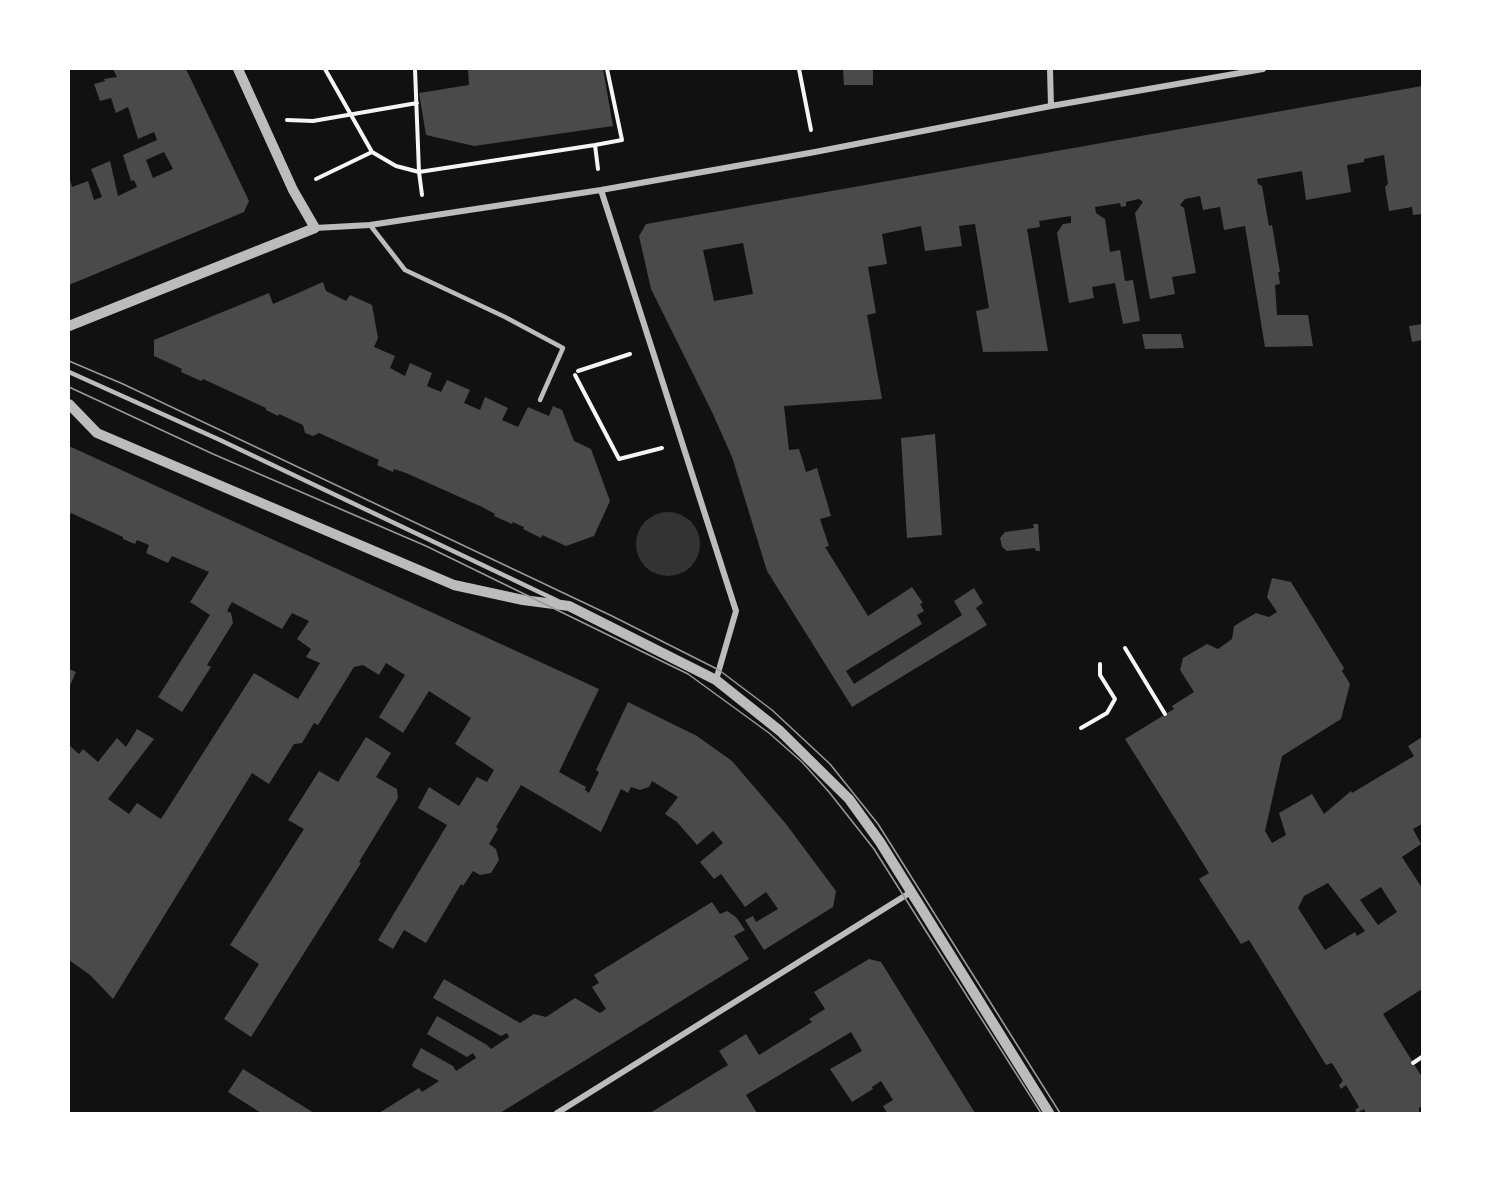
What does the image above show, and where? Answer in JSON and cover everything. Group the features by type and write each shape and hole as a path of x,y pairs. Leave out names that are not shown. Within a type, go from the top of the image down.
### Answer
{"street":[{"path":"238,69 293,190 315,228"},
{"path":"1050,69 1051,106"},
{"path":"69,326 315,228 370,225 601,190 1263,69"},
{"path":"601,190 736,611 716,680"},
{"path":"69,404 97,433 454,585 523,600 570,606 716,680 780,731 849,799 880,842 1049,1113"},
{"path":"557,1113 911,892"}],"lane":[{"path":"370,225 405,270 505,317 563,348 540,400"},
{"path":"69,372 220,440 570,606"}],"path":[{"path":"325,69 372,152 396,166 419,172 622,140 608,69"},
{"path":"415,69 419,172 425,217"},
{"path":"799,69 815,152"},
{"path":"267,131 285,120 313,121 417,103"},
{"path":"595,145 601,190"},
{"path":"293,190 372,152"},
{"path":"652,349 636,352 574,373 619,459 683,442"},
{"path":"1125,648 1165,714"},
{"path":"1081,728 1107,713 1115,699 1100,675 1100,664"},
{"path":"1413,1063 1422,1057"}],"shaded area":[{"path":"668,512 686,518 694,526 700,544 694,562 686,570 668,576 650,570 642,562 636,544 642,526 650,518"}],"building":[{"path":"113,69 186,69 249,201 244,212 69,285 69,177 72,187 88,181 94,200 102,197 91,169 110,161 118,196 137,187 134,180 131,181 123,155 157,140 154,132 138,139 128,107 116,113 111,98 100,101 94,84 105,81 104,79 117,77","holes":["164,152 173,169 153,178 146,160"]},
{"path":"468,69 603,69 613,126 474,146 426,135 419,93 469,85"},
{"path":"843,69 873,69 873,85 844,85"},
{"path":"1422,86 1422,214 1413,215 1412,207 1389,211 1385,187 1388,184 1384,155 1347,165 1351,192 1306,200 1302,171 1257,179 1258,184 1262,186 1269,226 1272,225 1280,272 1278,272 1280,284 1275,285 1277,315 1308,315 1313,346 1265,347 1245,226 1224,230 1220,207 1203,210 1200,196 1185,199 1180,205 1184,208 1196,273 1172,277 1175,294 1150,299 1135,213 1143,202 1139,199 1126,202 1126,206 1121,207 1120,203 1095,207 1096,213 1105,219 1110,252 1120,250 1125,281 1133,280 1140,321 1123,324 1115,283 1092,287 1094,298 1069,303 1057,233 1063,224 1071,223 1071,216 1039,221 1040,227 1027,229 1048,351 983,352 976,311 989,308 975,224 959,226 962,246 925,251 921,226 882,234 887,264 868,267 876,313 867,315 882,399 784,406 789,450 799,449 806,472 817,468 831,516 820,519 829,546 825,547 868,616 912,587 923,603 920,604 924,611 917,615 922,624 846,671 854,684 962,615 954,601 974,588 983,603 976,608 987,625 852,707 767,571 732,457 651,289 639,236 646,224","holes":["743,243 753,294 714,301 703,250"]},
{"path":"323,282 326,291 346,301 350,295 372,305 378,338 374,347 395,356 390,368 405,376 410,363 432,373 427,386 441,392 447,380 470,390 464,403 480,410 485,397 508,408 502,420 518,427 528,407 549,416 553,406 562,410 574,441 591,449 610,501 594,536 566,546 542,535 541,538 523,529 524,527 494,516 495,514 482,507 406,473 394,469 393,472 377,465 379,460 319,433 313,436 305,433 303,425 279,414 278,416 266,408 203,379 201,381 181,372 182,369 154,356 154,340 269,293 273,304"},
{"path":"1422,324 1422,340 1412,342 1409,326"},
{"path":"1142,334 1181,334 1184,348 1145,349"},
{"path":"935,434 942,535 907,538 901,438"},
{"path":"69,446 599,689 559,772 586,787 585,790 589,793 599,772 596,770 628,702 697,736 732,761 786,824 836,891 833,907 764,950 745,920 753,916 756,922 778,909 766,892 745,907 721,874 714,879 700,862 723,843 713,831 697,845 677,822 665,814 678,797 652,781 649,787 640,790 631,787 628,793 621,789 601,832 521,785 496,827 498,829 489,844 496,849 499,860 491,873 480,875 473,871 463,886 461,884 426,943 404,930 393,949 378,940 447,825 418,808 429,787 459,806 477,777 487,782 494,770 455,744 471,718 429,691 403,733 379,717 405,675 386,663 379,675 363,665 354,667 318,725 314,723 302,743 294,744 269,784 252,773 113,999 90,975 69,960 69,745 79,754 83,749 98,762 117,738 126,747 137,729 154,739 108,799 129,814 137,803 161,819 254,673 298,699 320,663 306,657 311,649 297,639 309,621 292,613 282,629 232,602 227,611 231,613 233,623 207,665 211,667 182,712 158,697 210,615 190,602 209,572 172,556 168,563 146,553 149,545 137,540 135,544 71,513 69,517"},
{"path":"1033,524 1038,524 1040,551 1036,551 1035,548 1007,551 1002,547 1000,538 1005,532 1034,528"},
{"path":"1272,578 1291,582 1344,668 1342,671 1350,684 1341,719 1282,756 1265,831 1272,843 1286,835 1279,813 1312,794 1324,814 1351,791 1352,793 1414,756 1408,746 1422,737 1422,824 1413,829 1421,844 1402,857 1422,888 1422,989 1383,1014 1422,1077 1422,1106 1417,1113 1366,1113 1364,1109 1357,1113 1355,1110 1359,1107 1346,1085 1341,1089 1339,1085 1343,1081 1332,1063 1326,1065 1249,940 1241,944 1199,879 1209,873 1125,739 1174,709 1172,706 1194,692 1180,670 1183,658 1207,644 1218,649 1232,639 1234,626 1256,613 1269,617 1277,612 1267,597","holes":["1328,883 1365,931 1357,936 1355,932 1325,950 1298,908 1304,896","1381,887 1397,912 1378,925 1360,900"]},
{"path":"69,669 76,672 69,688"},
{"path":"366,737 391,753 376,777 397,789 398,798 359,862 361,863 251,1037 224,1019 259,964 230,945 304,829 288,820 319,771 338,782"},
{"path":"712,902 720,914 727,911 736,917 745,930 734,936 749,959 500,1113 379,1113 419,1088 422,1092 439,1081 413,1067 421,1048 453,1066 456,1071 476,1058 473,1053 467,1057 427,1034 437,1016 491,1049 509,1037 507,1033 501,1036 433,998 444,979 520,1023 534,1014 546,1017 575,998 600,1013 606,1009 592,987 599,983 594,975"},
{"path":"869,959 881,962 975,1113 887,1113 883,1106 893,1100 881,1081 852,1102 830,1069 862,1051 851,1032 746,1095 757,1113 650,1113 728,1065 719,1051 746,1034 759,1055 812,1022 809,1019 825,1009 814,992"},
{"path":"243,1069 314,1113 261,1113 228,1092"}],"tram line":[{"path":"69,361 123,384 612,616 719,670 772,710 830,764 878,824 1060,1113"},
{"path":"69,387 213,454 426,546 688,674 769,733 802,762 874,849 1041,1113"}]}
